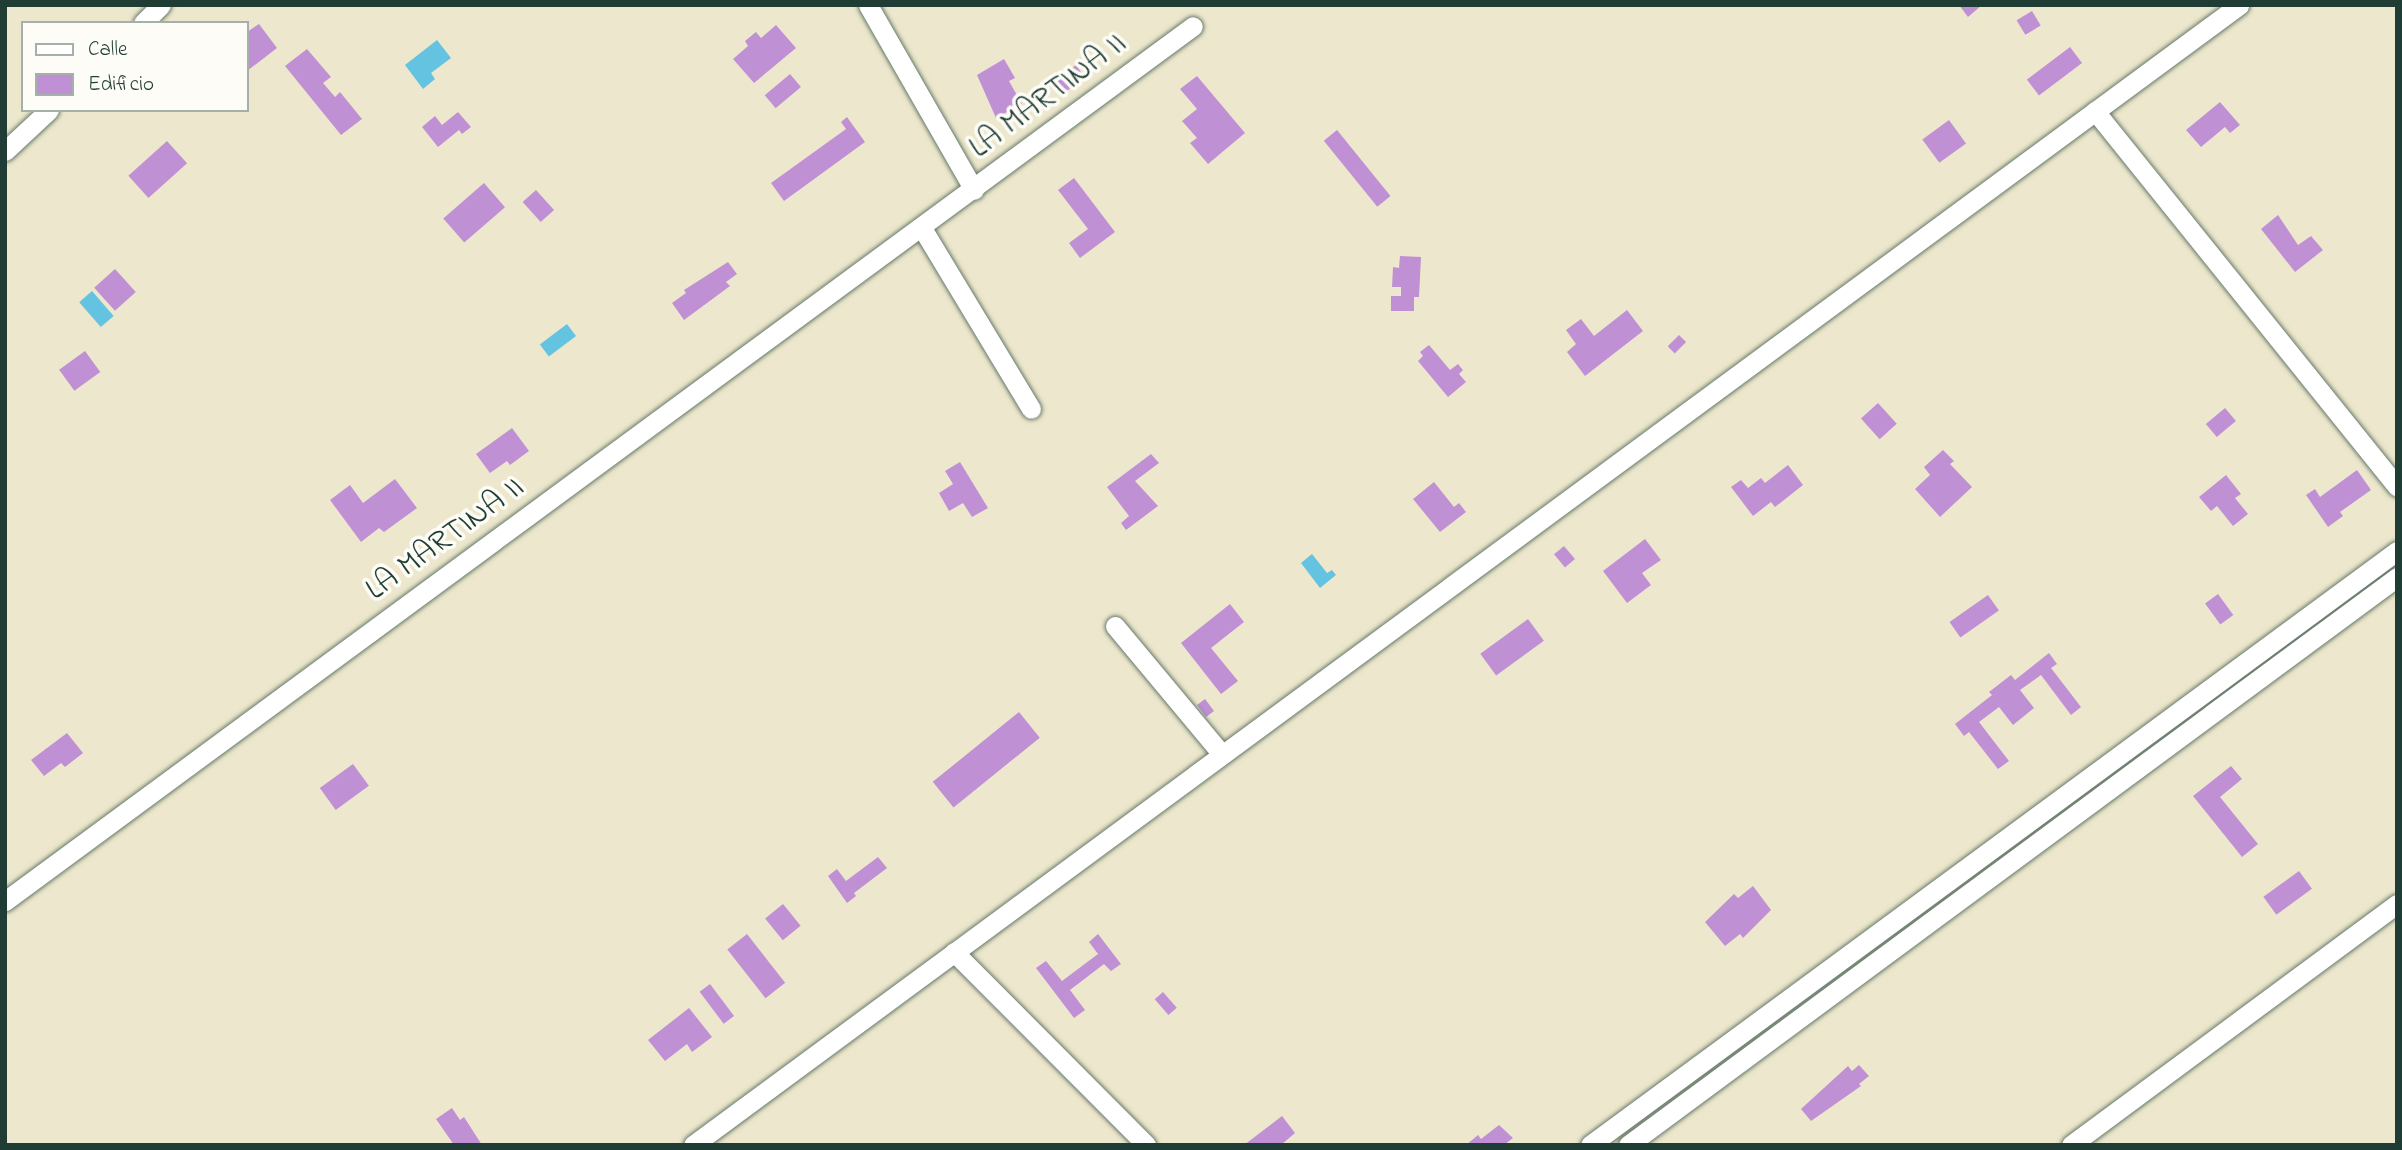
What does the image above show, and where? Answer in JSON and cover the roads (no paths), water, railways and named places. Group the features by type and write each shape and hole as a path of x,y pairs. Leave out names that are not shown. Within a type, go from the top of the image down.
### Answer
{"street":[{"path":"145,21 161,5"},
{"name":"LA MARTINA II","path":"868,5 974,190"},
{"path":"693,1145 1221,753 2239,5"},
{"name":"LA MARTINA II","path":"5,901 1194,26"},
{"path":"2095,111 2397,487"},
{"path":"5,151 47,112"},
{"path":"922,228 1031,409"},
{"path":"1590,1145 2397,551"},
{"path":"1629,1145 2397,577"},
{"path":"1115,626 1221,753"},
{"path":"2071,1145 2397,904"},
{"path":"954,952 1146,1145"}],"water":[{"path":"437,40 451,58 431,73 435,79 423,89 405,65"},
{"path":"92,291 114,316 101,327 79,302"},
{"path":"567,324 576,336 549,356 540,344"},
{"path":"1312,554 1327,573 1332,570 1336,575 1320,588 1301,563"}]}
